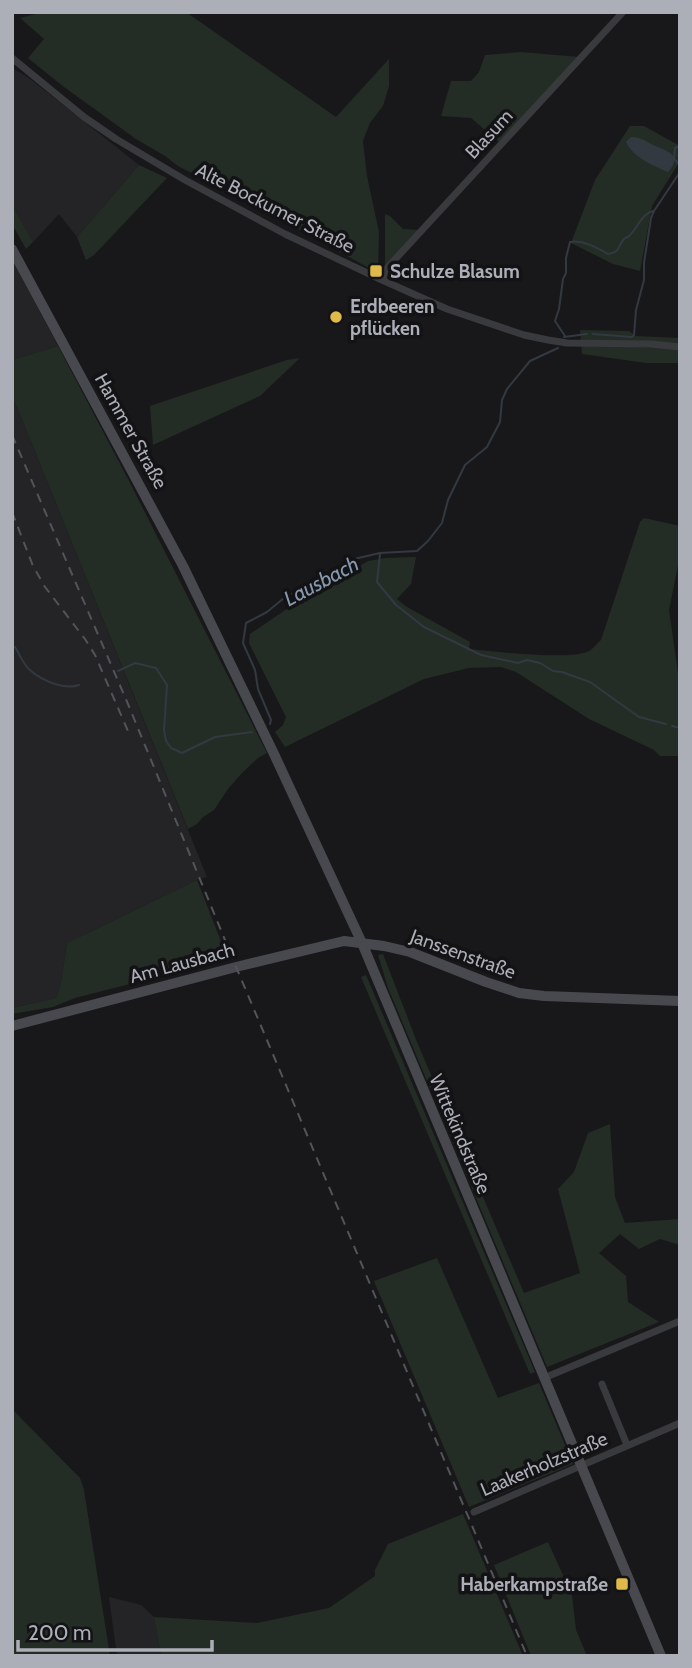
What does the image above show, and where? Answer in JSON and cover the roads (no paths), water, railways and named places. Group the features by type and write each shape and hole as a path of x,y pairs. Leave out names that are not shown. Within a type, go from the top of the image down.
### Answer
{"main road":[{"name":"Hammer Straße","path":"12,249 153,508 215,632"},
{"name":"Wittekindstraße","path":"215,632 362,943 661,1656"},
{"name":"Am Lausbach","path":"12,1026 332,943 362,943"},
{"name":"Janssenstraße","path":"362,943 410,952 519,993 680,1001"}],"street":[{"name":"Blasum","path":"382,280 388,267 623,12"},
{"name":"Alte Bockumer Straße","path":"12,58 84,117 185,180 270,226 447,309 498,327 548,340 680,347"},
{"path":"544,1378 680,1321"},
{"name":"Laakerholzstraße","path":"602,1384 627,1445"},
{"name":"Laakerholzstraße","path":"474,1512 680,1423"}],"waterway":[{"name":"Lausbach","path":"680,146 675,148 674,159 680,165"},
{"name":"Lausbach","path":"593,334 634,335 651,218 680,172"},
{"path":"565,336 555,321 570,242 584,243 608,254 612,253 645,215 653,211"},
{"name":"Lausbach","path":"564,337 587,334"},
{"name":"Lausbach","path":"270,724 271,720 258,689 255,670 243,643 246,623 267,612 284,598 354,559 380,553 417,551 442,523 448,500 465,465 487,447 500,422 502,400 507,389 530,361 558,348"},
{"path":"380,554 377,582 396,605 424,627 481,655 518,663 527,660 540,663 553,671 590,682 639,717 666,724"},
{"name":"Lausbach","path":"12,647 15,647 29,669 41,678 54,684 79,685"},
{"name":"Lausbach","path":"118,671 135,663 156,668 167,685 164,730 166,741 171,748 182,753 215,737 252,732"},
{"path":"672,726 680,728"}],"railway":[{"path":"12,435 128,704 527,1656"},
{"path":"12,512 33,566 45,587 95,655 128,731"}],"place":[{"name":"Schulze Blasum","path":"376,271"},
{"name":"Erdbeeren pflücken","path":"336,317"},
{"name":"Haberkampstraße","path":"622,1584"}]}
